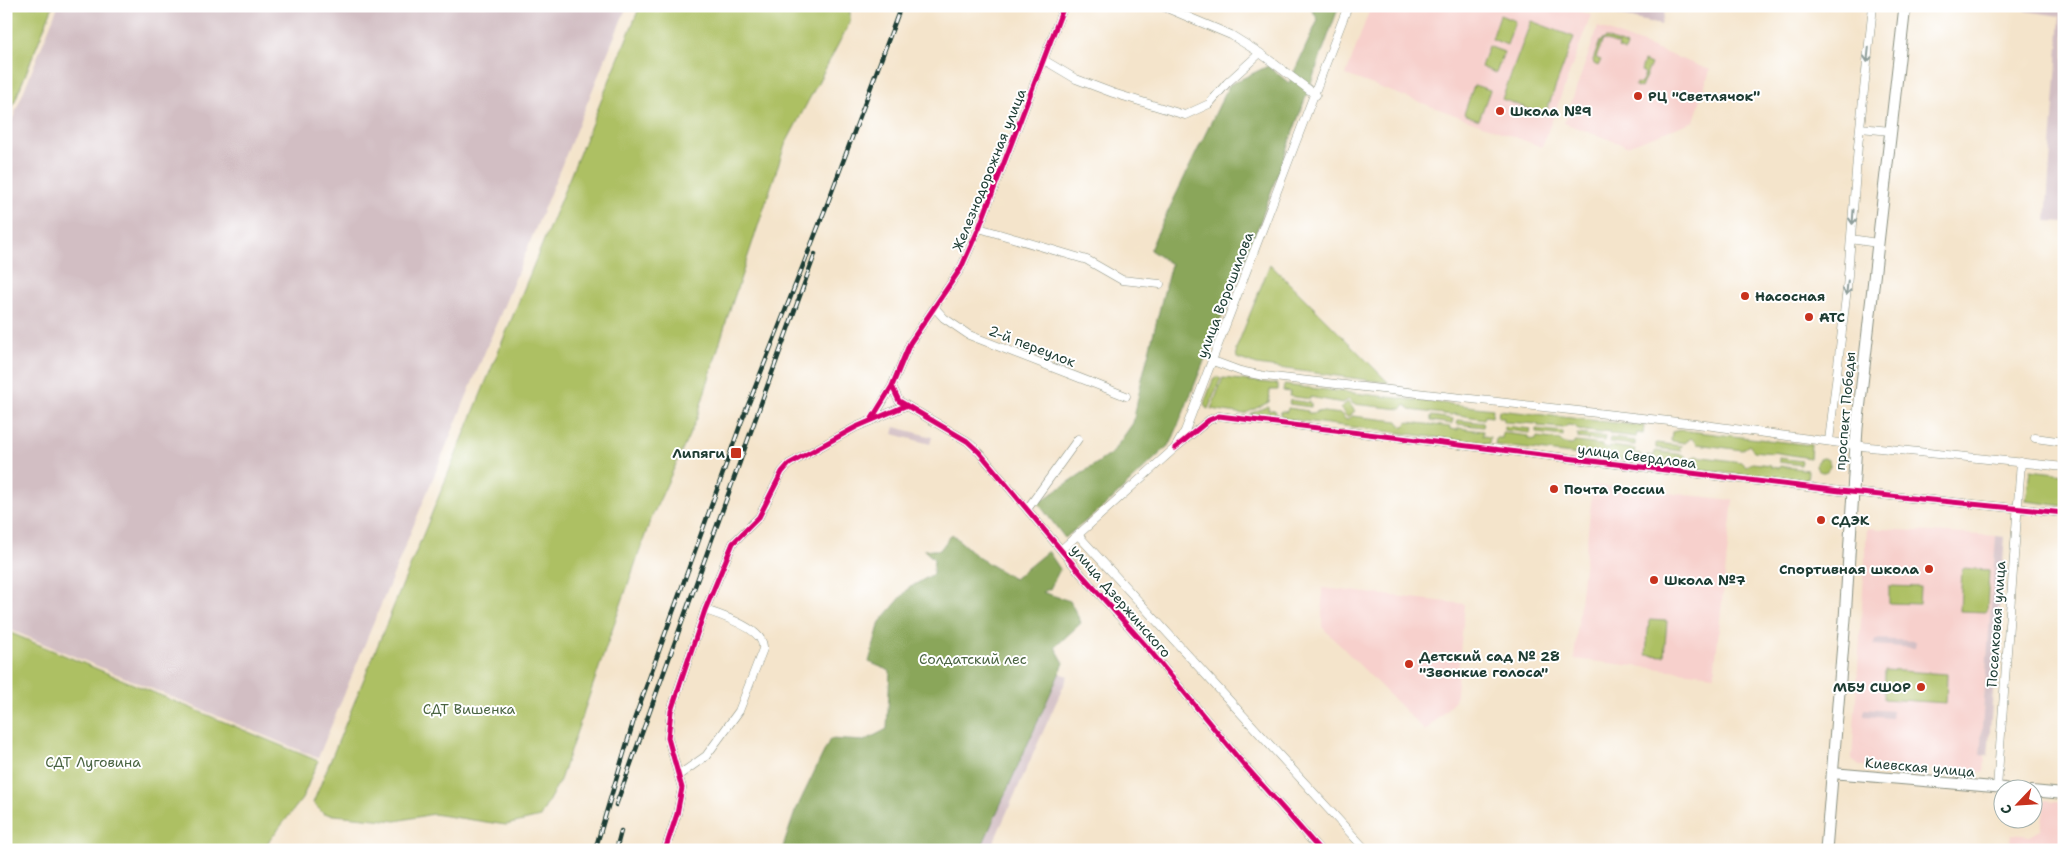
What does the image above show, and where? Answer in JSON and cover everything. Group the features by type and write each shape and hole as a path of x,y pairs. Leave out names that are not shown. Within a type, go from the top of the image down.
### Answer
{"main road":[{"name":"проспект Победы","path":"1826,850 1856,445 1877,242 1905,6"},
{"name":"Киевская улица","path":"1832,773 1992,787"},
{"path":"2042,792 2064,794"}],"street":[{"name":"Железнодорожная улица","path":"871,420 892,386 910,343 961,268 979,228 1064,6"},
{"path":"1162,6 1197,19 1231,35 1260,53 1316,95"},
{"name":"улица Ворошилова","path":"1062,549 1175,448 1193,414 1316,95 1348,6"},
{"path":"1829,441 1851,239 1873,6"},
{"path":"1044,60 1076,79 1113,93 1185,115 1209,104 1227,83 1260,53"},
{"path":"1861,128 1890,131"},
{"path":"979,228 1087,260 1122,280 1160,284"},
{"path":"1851,239 1877,242"},
{"name":"2-й переулок","path":"935,308 944,318 969,335 1126,396"},
{"path":"1213,361 1264,376 1705,425 1856,445 2064,467"},
{"name":"улица Дзержинского","path":"892,386 896,397 906,406 973,447 1147,647 1239,759 1320,850"},
{"path":"665,850 681,800 682,788 668,738 671,711 706,610 733,543 758,517 782,472 799,458 871,420 906,406"},
{"name":"улица Свердлова","path":"1175,448 1209,420 1219,416 1853,493 2064,513"},
{"path":"2035,438 2064,442"},
{"path":"1028,508 1078,439"},
{"name":"Поселковая улица","path":"2002,778 2021,462"},
{"name":"улица Дзержинского","path":"1078,535 1366,850"},
{"path":"679,775 706,756 739,711 763,649 762,641 756,633 731,619 706,610"}],"shaded area":[{"path":"58,6 627,6 318,758 6,628 6,135"},
{"name":"Школа №9","path":"1371,6 1567,6 1591,15 1542,147 1346,75"},
{"path":"1607,6 1666,6 1661,25 1605,12"},
{"path":"2025,6 2064,6 2064,222 2046,221 2060,16 2025,11"},
{"name":"РЦ \"Светлячок\"","path":"1598,27 1710,70 1694,121 1627,146 1564,123"},
{"path":"895,427 932,437 930,444 893,434"},
{"name":"Школа №7","path":"1593,485 1733,500 1714,675 1574,659"},
{"path":"1867,528 1996,536 1980,755 1985,756 1984,772 1859,766 1852,759"},
{"path":"1996,536 2005,537 1988,756 1980,755"},
{"name":"Детский сад № 28 \"Звонкие голоса\"","path":"1322,588 1465,604 1455,701 1425,731 1322,627"},
{"path":"1875,639 1916,641 1915,648 1874,645"},
{"path":"1060,673 1068,676 990,850 980,850"},
{"path":"1864,709 1892,711 1891,718 1864,716"},
{"path":"2045,800 2064,802 2064,850 2010,850 2012,834 2030,836 2041,830"}],"green space":[{"path":"6,6 53,6 6,123"},
{"name":"СДТ Вишенка","path":"640,6 850,6 850,22 785,145 727,319 697,418 650,521 560,780 540,817 506,825 433,814 396,821 324,814 313,803"},
{"path":"1310,6 1339,6 1259,225 1171,443 1108,503 1065,538 1038,503 1112,453 1133,423 1141,383 1171,264 1150,250 1156,236 1229,85 1268,66 1289,83 1318,20"},
{"path":"1500,15 1515,21 1507,45 1492,39"},
{"path":"1531,21 1574,37 1545,115 1502,99"},
{"path":"1606,38 1627,46 1625,51 1618,48 1619,45 1603,40 1596,58 1601,60 1598,66 1594,64 1593,60 1600,41"},
{"path":"1488,46 1504,52 1496,73 1481,67"},
{"path":"1644,61 1651,64 1641,88 1635,86 1636,83 1641,84 1645,73 1641,71"},
{"path":"1474,85 1490,90 1479,120 1464,114"},
{"path":"1270,264 1389,383 1257,365 1237,358 1236,349"},
{"path":"1217,377 1221,378 1208,409 1204,404 1213,380"},
{"path":"1223,378 1278,384 1278,390 1270,390 1269,402 1244,414 1211,409"},
{"path":"1284,385 1493,409 1492,417 1485,416 1484,419 1410,410 1406,405 1401,409 1353,404 1349,399 1343,403 1310,397 1310,399 1289,396 1290,392 1283,391"},
{"path":"1290,400 1311,403 1311,407 1289,404"},
{"path":"1348,402 1355,411 1347,417 1340,408"},
{"path":"1268,406 1268,410 1276,411 1275,417 1250,414"},
{"path":"1288,408 1308,411 1308,413 1316,413 1316,411 1341,414 1346,420 1352,416 1398,421 1402,427 1409,422 1450,427 1450,429 1458,430 1458,428 1483,431 1483,436 1490,437 1489,444 1280,418 1281,411 1287,412"},
{"path":"1499,410 1644,426 1643,434 1637,433 1636,437 1611,434 1611,432 1604,431 1603,433 1578,430 1575,426 1568,425 1563,428 1504,422 1504,418 1498,418"},
{"path":"1431,416 1453,419 1452,424 1431,421"},
{"path":"1458,420 1484,423 1483,427 1457,424"},
{"path":"1505,426 1531,429 1530,433 1505,430"},
{"path":"1536,429 1563,432 1563,436 1536,433"},
{"path":"1680,430 1811,445 1810,458 1754,451 1749,445 1742,450 1697,444 1691,438 1685,443 1671,441 1672,432"},
{"path":"1503,433 1528,436 1528,439 1536,440 1537,437 1560,440 1563,444 1572,445 1576,442 1602,445 1602,447 1610,448 1610,446 1635,449 1634,453 1641,454 1640,462 1495,445 1496,438 1502,438"},
{"path":"1577,434 1605,437 1604,441 1577,438 1579,437"},
{"path":"1610,438 1635,441 1635,445 1609,442"},
{"path":"1656,443 1682,446 1679,448 1681,451 1656,448"},
{"path":"1655,451 1684,455 1689,461 1695,456 1741,462 1746,467 1752,463 1779,468 1780,466 1808,470 1807,483 1646,463 1647,455 1654,456"},
{"path":"1779,458 1802,461 1801,465 1779,462"},
{"path":"1823,458 1828,460 1830,465 1828,470 1823,472 1818,470 1816,465 1818,460"},
{"path":"2030,470 2064,474 2064,506 2026,501"},
{"name":"Солдатский лес","path":"952,534 979,558 1014,579 1048,551 1060,569 1050,589 1042,592 1070,601 1081,623 1055,647 1064,663 980,850 782,850 795,812 830,739 864,741 887,729 890,671 869,662 880,622 909,588 933,574 934,559 924,550 940,550"},
{"path":"1962,568 1989,570 1987,612 1960,611"},
{"path":"1889,586 1920,587 1919,604 1889,603"},
{"path":"1649,620 1667,621 1664,656 1646,655"},
{"name":"СДТ Луговина","path":"6,631 318,761 302,799 262,850 6,850"},
{"path":"1885,670 1947,674 1946,703 1884,699"}],"railway":[{"path":"595,850 633,723 741,423 828,202 901,6"},
{"path":"616,805 815,254"},
{"path":"616,850 621,831"}],"cycle path":[{"path":"871,420 892,386 910,343 961,268 979,228 1064,6"},
{"path":"892,386 899,401 967,441 979,452 1082,575 1147,647 1239,759 1320,850"},
{"path":"665,850 677,814 682,788 668,738 671,711 705,610 733,543 759,517 782,472 789,464 856,427 905,406"},
{"path":"1175,448 1209,420 1219,416 1840,491 2064,513"}],"place":[{"name":"РЦ \"Светлячок\"","path":"1638,96"},
{"name":"Школа №9","path":"1500,111"},
{"name":"Насосная","path":"1745,296"},
{"name":"АТС","path":"1809,317"},
{"name":"Липяги","path":"736,453"},
{"name":"Почта России","path":"1554,489"},
{"name":"СДЭК","path":"1821,520"},
{"name":"Спортивная школа","path":"1929,569"},
{"name":"Школа №7","path":"1654,580"},
{"name":"Детский сад № 28 \"Звонкие голоса\"","path":"1409,664"},
{"name":"МБУ СШОР","path":"1921,687"}]}
